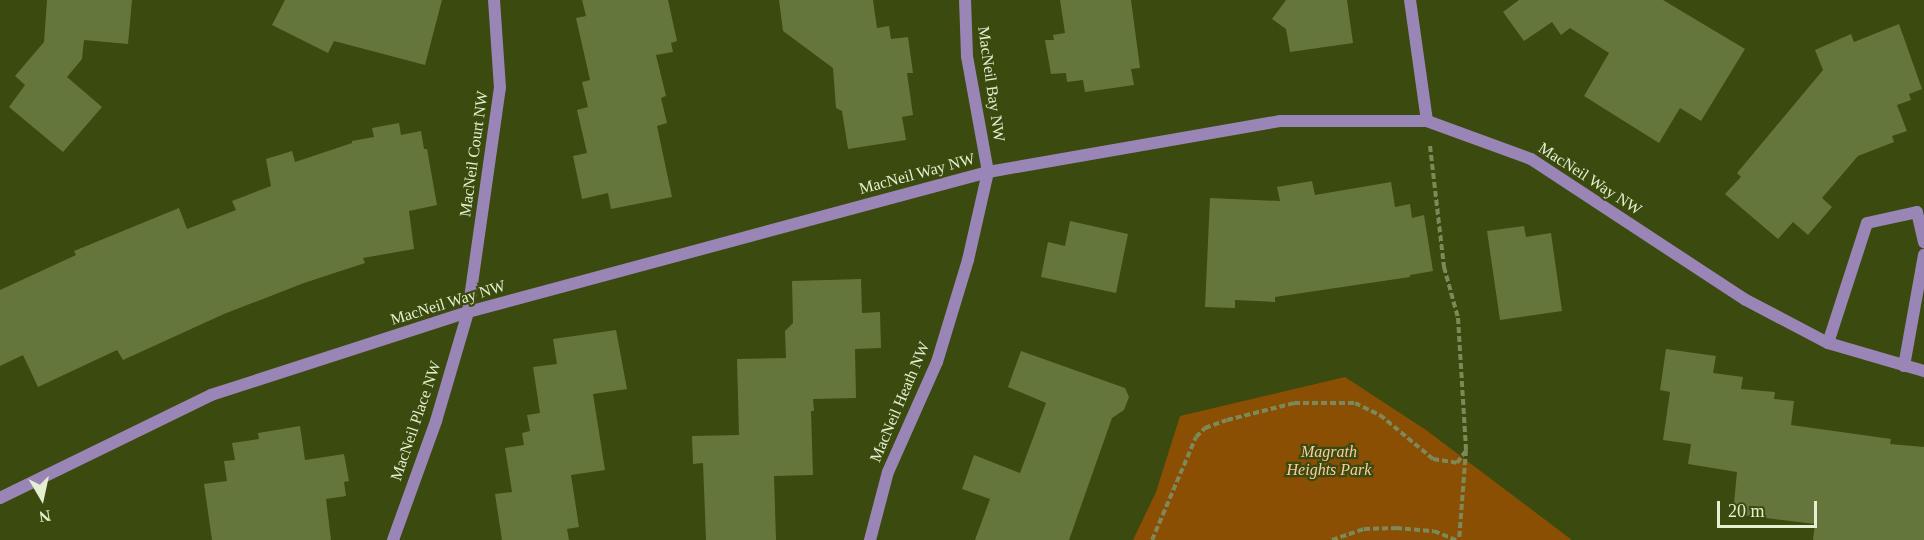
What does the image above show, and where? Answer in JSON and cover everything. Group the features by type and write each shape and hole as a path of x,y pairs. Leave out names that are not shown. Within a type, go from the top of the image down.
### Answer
{"street":[{"name":"MacNeil Court NW","path":"468,312 500,88 494,0"},
{"name":"MacNeil Bay NW","path":"965,0 967,56 988,172"},
{"path":"1410,0 1427,121"},
{"name":"MacNeil Way NW","path":"0,498 211,395 468,312 988,172 1280,122 1427,121 1531,159 1746,300 1828,343 1924,371"},
{"name":"MacNeil Heath NW","path":"870,540 888,472 937,362 968,260 988,172"},
{"path":"1828,343 1867,223 1917,212 1924,242"},
{"path":"1904,366 1924,255"},
{"name":"MacNeil Place NW","path":"393,540 435,421 468,312"}],"path":[{"path":"1332,540 1364,530 1396,528 1434,531 1458,540 1466,450 1458,318 1443,260 1427,121"},
{"path":"1152,540 1196,437 1205,428 1227,420 1294,403 1355,403 1380,415 1433,459 1457,463 1466,450"}],"green space":[{"name":"Magrath Heights Park","path":"1345,377 1426,430 1572,540 1133,540 1156,492 1180,416"}],"building":[{"path":"47,0 132,0 128,44 84,40 82,59 67,77 102,107 63,152 9,107 25,85 15,76 44,42"},
{"path":"285,0 442,0 425,65 334,41 328,53 272,25"},
{"path":"582,0 668,0 677,41 671,43 673,52 656,55 666,96 661,98 667,123 657,126 672,197 611,209 608,193 582,199 573,156 587,153 577,110 588,107 582,82 590,80 576,18 586,16"},
{"path":"779,0 873,0 877,28 889,26 891,39 908,37 913,73 907,73 913,115 902,117 906,140 848,149 842,111 836,108 833,68 783,31"},
{"path":"1060,0 1131,0 1140,68 1131,69 1134,85 1085,92 1083,80 1067,82 1066,73 1051,74 1045,40 1054,40 1053,35 1065,33"},
{"path":"1286,0 1347,0 1353,43 1290,52 1286,29 1272,19"},
{"path":"1519,0 1663,0 1745,49 1701,121 1680,108 1659,143 1584,96 1609,53 1570,28 1561,35 1552,22 1524,41 1503,12"},
{"path":"1899,24 1922,89 1909,94 1911,100 1897,105 1907,131 1892,136 1894,142 1858,156 1822,198 1832,207 1808,235 1793,222 1778,239 1725,194 1741,177 1737,173 1823,70 1815,50 1851,34 1854,42"},
{"path":"399,123 401,135 421,131 424,149 427,149 437,205 409,211 414,249 363,258 365,263 304,283 224,314 123,360 117,350 38,387 23,355 0,366 0,290 76,255 74,251 179,208 187,229 236,210 232,201 271,186 266,159 292,151 295,162 352,143 352,141 374,137 372,128"},
{"path":"1312,181 1315,195 1391,182 1395,207 1410,204 1412,218 1424,215 1433,271 1410,275 1410,277 1275,297 1275,302 1235,300 1235,308 1205,307 1210,198 1280,201 1277,187"},
{"path":"1070,221 1128,234 1116,293 1041,277 1048,242 1065,246"},
{"path":"1524,226 1526,237 1551,233 1562,311 1500,320 1487,231"},
{"path":"861,279 862,313 880,312 881,348 855,349 856,398 813,399 814,411 811,411 813,475 774,476 776,540 706,540 703,463 693,464 692,436 739,435 737,359 786,358 785,331 793,323 792,281"},
{"path":"616,330 627,389 593,394 605,470 571,475 579,527 567,529 569,540 502,540 495,494 512,492 505,448 524,445 522,433 530,431 527,415 540,413 533,367 557,364 553,339"},
{"path":"1666,349 1716,356 1713,373 1743,377 1741,389 1775,392 1774,399 1794,401 1791,425 1891,439 1890,444 1924,447 1924,540 1813,540 1815,524 1733,514 1737,472 1688,464 1691,444 1663,440 1670,392 1660,390"},
{"path":"1021,351 1125,388 1129,397 1124,410 1112,418 1069,540 975,540 990,499 962,489 974,455 1020,473 1046,403 1008,387"},
{"path":"300,426 305,460 344,454 349,481 344,482 346,496 326,499 331,540 212,540 204,484 227,481 224,461 235,460 232,443 259,439 258,433"}]}
